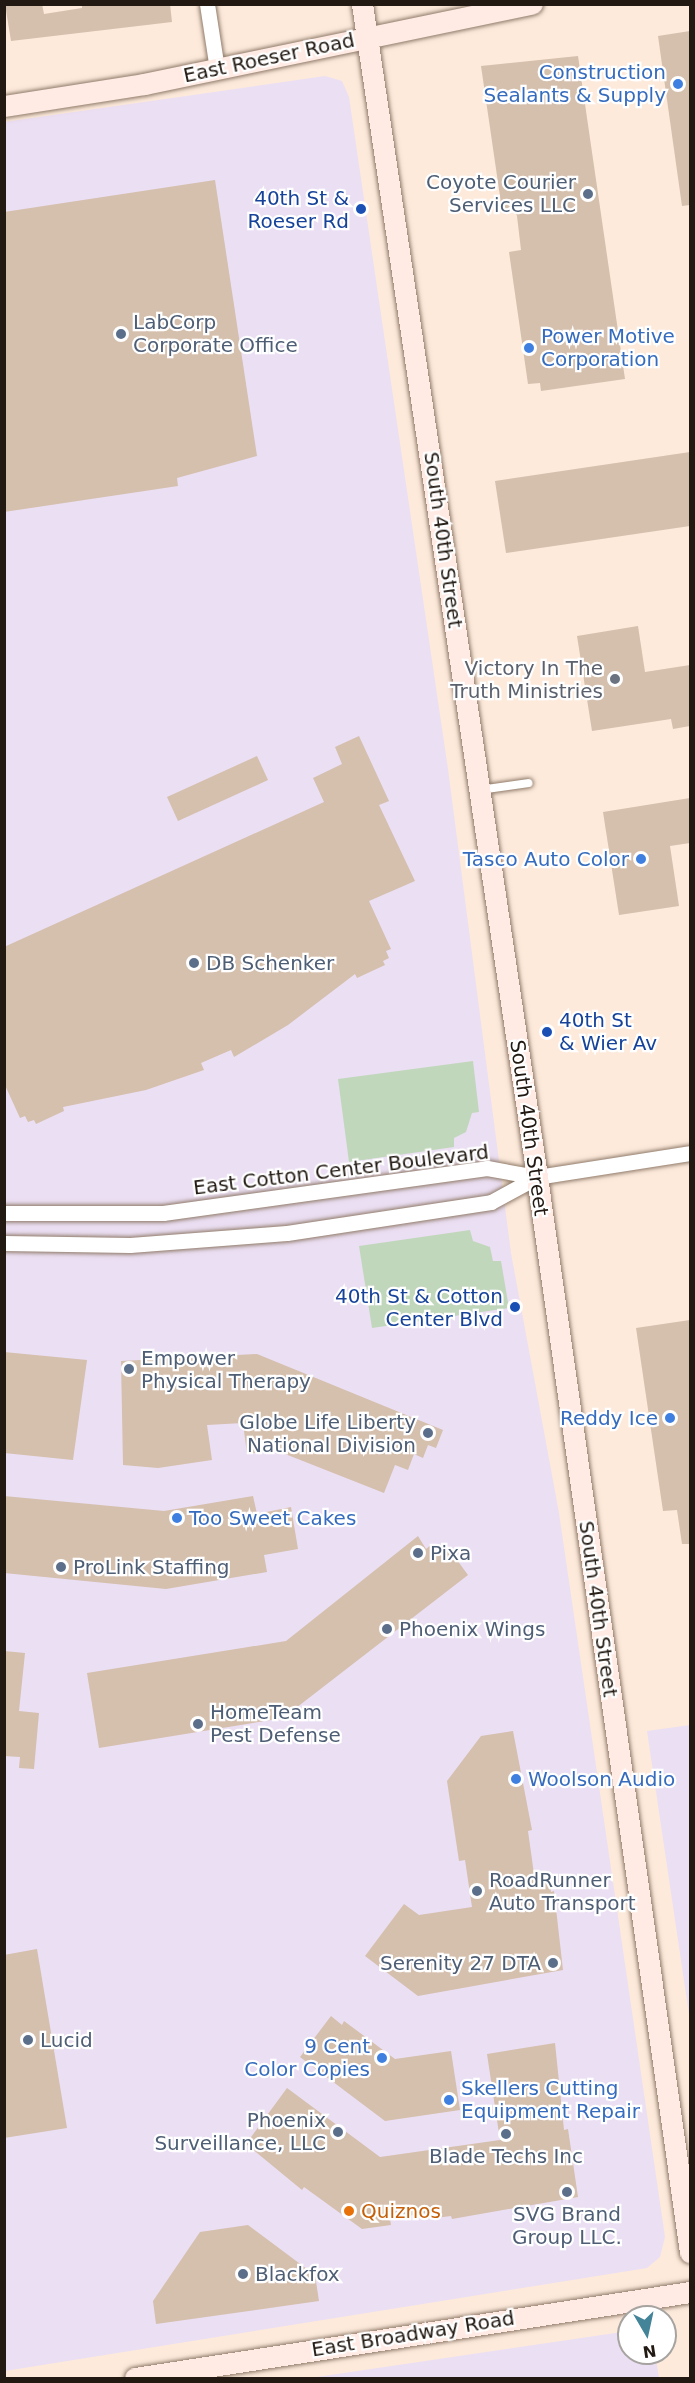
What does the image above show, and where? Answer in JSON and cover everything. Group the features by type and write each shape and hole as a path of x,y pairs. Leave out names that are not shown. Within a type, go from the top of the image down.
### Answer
{"main road":[{"name":"South 40th Street","path":"362,4 537,1177 690,2252"},
{"name":"East Roeser Road","path":"4,106 217,69 532,4"},
{"name":"East Broadway Road","path":"135,2379 690,2292"}],"street":[{"path":"207,4 217,69"},
{"path":"4,1243 130,1245 287,1233 491,1202 537,1177 690,1153"},
{"name":"East Cotton Center Boulevard","path":"4,1213 119,1216 174,1212 487,1168 537,1177"}],"lane":[{"path":"479,791 530,783"}],"shaded area":[{"path":"325,76 342,81 349,97 448,769 511,1253 559,1513 665,2237 660,2257 647,2268 5,2371 4,122"},
{"path":"690,1725 690,2021 647,1731"},
{"path":"617,2333 617,2365 657,2365 659,2378 310,2378"}],"green space":[{"path":"473,1061 479,1112 472,1113 466,1132 454,1138 454,1147 349,1162 338,1079"},
{"path":"470,1230 473,1241 490,1247 493,1261 501,1261 509,1308 372,1328 359,1246"}],"building":[{"path":"5,4 42,4 44,14 82,8 82,4 170,4 172,22 11,41"},
{"name":"Construction Sealants & Supply","path":"690,31 690,205 682,206 658,36"},
{"path":"578,56 625,379 541,391 540,383 528,384 509,252 521,250 517,216 514,208 502,210 481,66"},
{"name":"LabCorp Corporate Office","path":"215,180 257,456 177,478 178,486 4,512 4,212"},
{"path":"690,452 690,526 506,553 495,481"},
{"name":"Victory In The Truth Ministries","path":"638,626 645,672 690,665 690,726 673,729 671,719 592,731 577,636"},
{"name":"DB Schenker","path":"359,736 389,801 379,805 415,881 369,901 391,949 386,951 389,958 383,961 385,965 357,978 355,974 288,1025 234,1057 231,1050 201,1063 204,1070 146,1090 63,1107 64,1111 36,1124 34,1120 28,1122 25,1116 20,1118 4,1083 4,947 324,802 313,778 342,764 335,747"},
{"path":"257,756 268,780 178,821 167,797"},
{"name":"Tasco Auto Color","path":"690,798 690,843 670,846 679,906 619,915 603,812"},
{"name":"Reddy Ice","path":"690,1320 690,1544 682,1544 677,1510 663,1511 636,1328"},
{"path":"4,1352 87,1360 73,1460 4,1453"},
{"path":"257,1354 443,1430 436,1448 428,1445 423,1458 414,1454 408,1470 395,1465 384,1493 275,1450 247,1454 243,1423 207,1425 212,1460 158,1468 123,1465 121,1361"},
{"path":"4,1496 164,1511 253,1496 257,1514 291,1507 298,1549 264,1555 267,1572 166,1589 4,1573"},
{"path":"418,1536 426,1549 432,1544 442,1556 449,1549 468,1575 283,1718 99,1748 87,1673 286,1641"},
{"path":"4,1651 25,1653 19,1711 39,1713 34,1769 19,1768 20,1757 4,1756"},
{"path":"513,1731 532,1830 528,1831 534,1874 548,1872 551,1892 554,1891 563,1970 418,1996 365,1956 404,1904 419,1915 472,1907 465,1860 459,1861 447,1781 481,1736"},
{"name":"Lucid","path":"37,1949 67,2128 4,2138 4,1955"},
{"path":"331,2016 342,2025 344,2021 395,2059 451,2051 460,2110 385,2121 300,2057"},
{"path":"555,2043 564,2130 568,2129 578,2197 452,2219 451,2216 427,2219 426,2213 390,2219 391,2225 362,2229 304,2187 302,2190 246,2144 287,2088 380,2157 500,2140 487,2054"},
{"name":"Blackfox","path":"248,2225 315,2275 319,2301 156,2324 153,2301 200,2232"}],"place":[{"name":"Construction Sealants & Supply","path":"678,84"},
{"name":"Coyote Courier Services LLC","path":"588,194"},
{"name":"40th St & Roeser Rd","path":"361,209"},
{"name":"LabCorp Corporate Office","path":"121,334"},
{"name":"Power Motive Corporation","path":"529,348"},
{"name":"Victory In The Truth Ministries","path":"615,679"},
{"name":"Tasco Auto Color","path":"641,859"},
{"name":"DB Schenker","path":"194,963"},
{"name":"40th St & Wier Av","path":"547,1032"},
{"name":"40th St & Cotton Center Blvd","path":"515,1307"},
{"name":"Empower Physical Therapy","path":"129,1369"},
{"name":"Reddy Ice","path":"670,1418"},
{"name":"Globe Life Liberty National Division","path":"428,1433"},
{"name":"Too Sweet Cakes","path":"177,1518"},
{"name":"Pixa","path":"418,1553"},
{"name":"ProLink Staffing","path":"61,1567"},
{"name":"Phoenix Wings","path":"387,1629"},
{"name":"HomeTeam Pest Defense","path":"198,1724"},
{"name":"Woolson Audio","path":"516,1779"},
{"name":"RoadRunner Auto Transport","path":"477,1891"},
{"name":"Serenity 27 DTA","path":"553,1963"},
{"name":"Lucid","path":"28,2040"},
{"name":"9 Cent Color Copies","path":"382,2058"},
{"name":"Skellers Cutting Equipment Repair","path":"449,2100"},
{"name":"Phoenix Surveillance, LLC","path":"338,2132"},
{"name":"Blade Techs Inc","path":"506,2134"},
{"name":"SVG Brand Group LLC.","path":"567,2192"},
{"name":"Quiznos","path":"349,2211"},
{"name":"Blackfox","path":"243,2274"}]}
